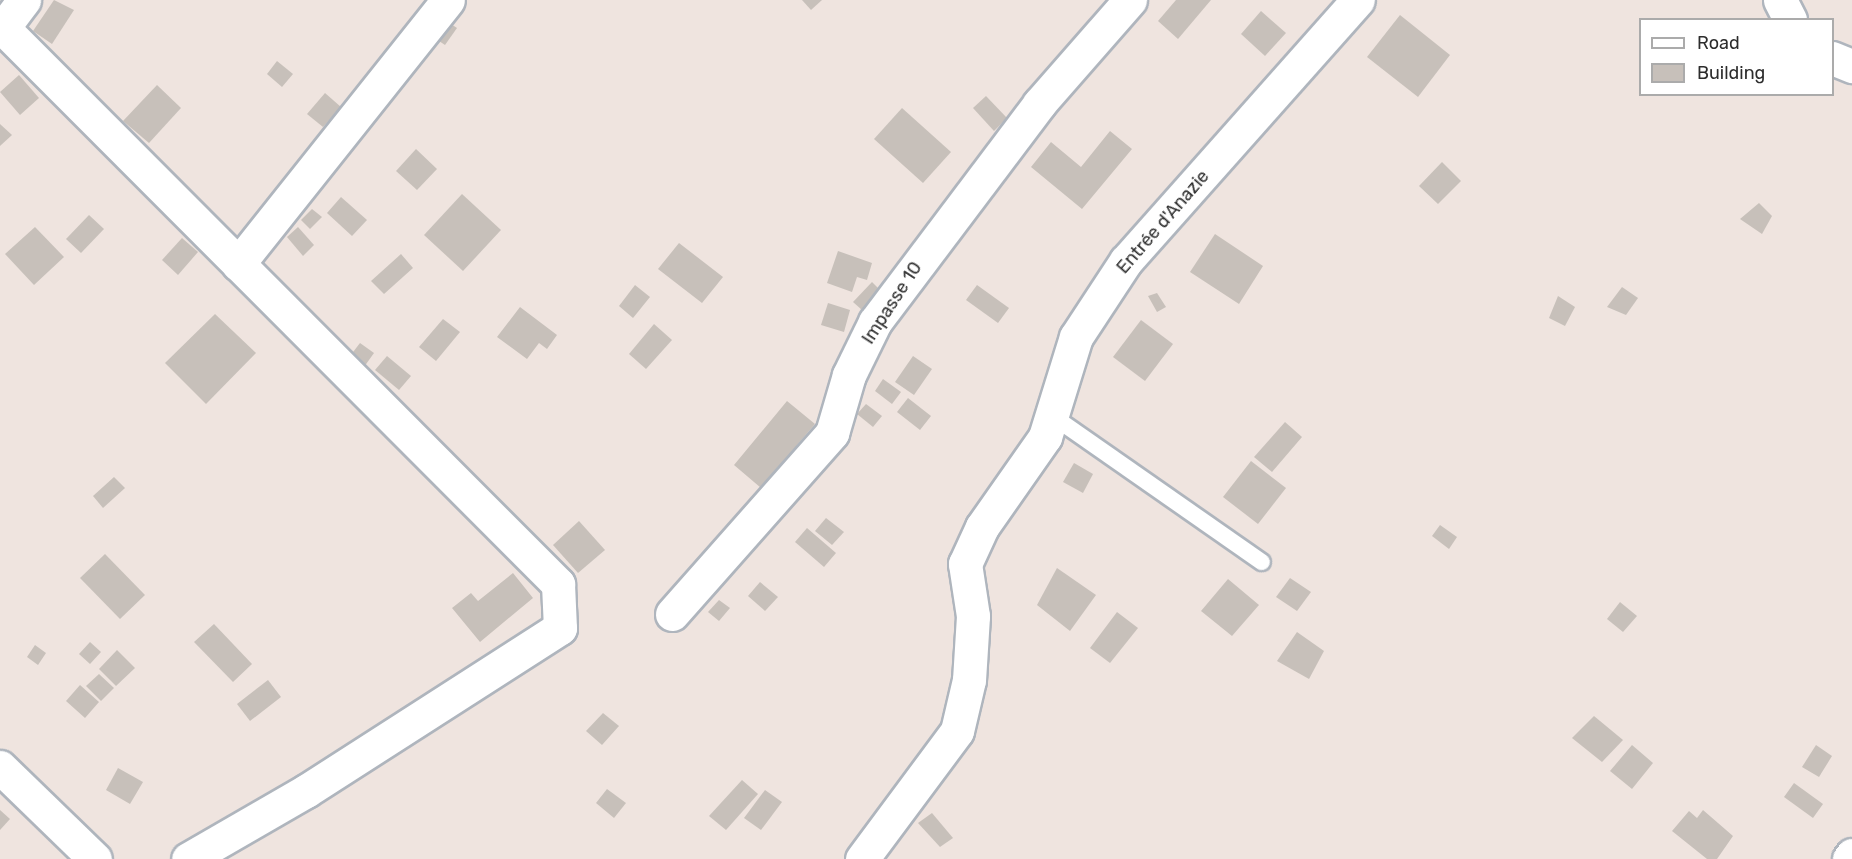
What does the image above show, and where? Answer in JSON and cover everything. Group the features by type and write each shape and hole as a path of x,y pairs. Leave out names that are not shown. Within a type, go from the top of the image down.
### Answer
{"street":[{"path":"24,0 1,27 558,584 560,628 306,791 188,859"},
{"path":"238,264 448,0"},
{"name":"Impasse 10","path":"672,614 832,433 849,375 875,322 1040,104 1130,0"},
{"name":"Entrée d'Anazie","path":"862,859 957,731 969,680 973,616 965,564 982,527 1045,437 1076,337 1126,261 1358,0"},
{"path":"1780,0 1789,18"},
{"path":"1834,58 1852,66"},
{"path":"0,767 95,859"},
{"path":"1849,859 1852,855"}],"lane":[{"path":"1051,415 1262,562"}],"building":[{"path":"54,0 74,10 52,44 33,31"},
{"path":"802,0 822,0 811,10"},
{"path":"1176,0 1211,0 1178,39 1158,21"},
{"path":"1261,11 1286,33 1265,56 1241,34"},
{"path":"1400,15 1450,55 1418,97 1367,57"},
{"path":"439,16 457,28 445,45 427,33"},
{"path":"277,61 293,74 282,87 267,74"},
{"path":"19,75 39,98 20,115 0,92"},
{"path":"157,85 181,108 149,143 123,121"},
{"path":"325,93 341,107 323,127 307,114"},
{"path":"986,96 1007,118 994,131 973,108"},
{"path":"902,108 951,152 923,183 874,139"},
{"path":"0,124 12,135 0,146"},
{"path":"1110,131 1132,149 1082,209 1031,167 1051,142 1081,167"},
{"path":"416,149 437,169 417,190 396,171"},
{"path":"1442,162 1461,181 1438,204 1419,186"},
{"path":"462,194 501,230 463,271 424,235"},
{"path":"341,197 367,220 352,236 327,213"},
{"path":"1759,203 1772,216 1762,234 1740,219"},
{"path":"312,209 322,217 310,229 301,220"},
{"path":"89,215 104,229 81,253 66,239"},
{"path":"35,227 64,257 34,285 5,254"},
{"path":"298,227 314,245 303,256 287,237"},
{"path":"1215,234 1263,266 1239,304 1190,272"},
{"path":"182,238 198,252 178,275 162,260"},
{"path":"679,243 723,277 702,303 658,269"},
{"path":"838,251 872,263 867,280 857,277 852,292 827,283"},
{"path":"401,254 413,268 384,294 371,281"},
{"path":"872,282 881,291 862,310 853,302"},
{"path":"635,285 650,297 633,318 619,306"},
{"path":"977,285 1009,308 998,323 966,300"},
{"path":"1622,287 1638,298 1626,315 1607,307"},
{"path":"1157,293 1166,307 1157,312 1148,296"},
{"path":"1558,296 1575,307 1565,326 1549,318"},
{"path":"828,303 850,310 844,332 821,325"},
{"path":"520,307 557,335 547,349 539,343 527,359 497,337"},
{"path":"215,314 256,353 206,404 165,363"},
{"path":"443,319 460,332 436,361 419,347"},
{"path":"1141,320 1173,344 1145,381 1113,357"},
{"path":"654,324 672,340 646,369 629,354"},
{"path":"360,343 374,353 364,367 350,356"},
{"path":"387,356 411,376 399,390 375,370"},
{"path":"913,356 932,369 914,395 895,382"},
{"path":"883,379 901,392 892,404 875,391"},
{"path":"908,398 931,416 920,430 897,412"},
{"path":"787,401 815,424 797,445 803,450 767,493 734,465"},
{"path":"866,404 882,416 873,427 857,414"},
{"path":"1285,422 1302,437 1272,472 1254,457"},
{"path":"1251,461 1286,488 1258,524 1223,497"},
{"path":"1074,463 1093,474 1083,493 1063,482"},
{"path":"114,477 125,488 103,508 93,496"},
{"path":"826,518 844,532 832,545 815,531"},
{"path":"579,521 605,550 578,573 553,545"},
{"path":"1440,525 1457,537 1449,549 1432,536"},
{"path":"807,528 836,553 824,567 795,542"},
{"path":"105,554 145,595 120,619 80,578"},
{"path":"1057,568 1096,595 1070,631 1037,605"},
{"path":"513,573 533,598 480,642 452,608 471,593 478,601"},
{"path":"1290,578 1311,592 1297,611 1276,597"},
{"path":"1228,579 1259,605 1232,636 1201,611"},
{"path":"760,582 778,597 765,611 748,596"},
{"path":"719,600 730,608 719,621 708,612"},
{"path":"1620,602 1637,616 1623,632 1607,619"},
{"path":"1117,612 1138,628 1110,663 1090,648"},
{"path":"214,624 252,664 233,682 194,642"},
{"path":"1297,632 1324,651 1309,679 1277,661"},
{"path":"90,642 101,652 90,664 79,654"},
{"path":"35,645 46,653 38,665 27,657"},
{"path":"117,650 135,668 116,686 99,669"},
{"path":"99,674 114,688 101,701 86,686"},
{"path":"268,680 281,697 250,721 237,704"},
{"path":"80,685 99,702 85,718 66,701"},
{"path":"603,713 619,726 602,745 586,731"},
{"path":"1594,716 1623,740 1602,762 1572,738"},
{"path":"1632,745 1653,763 1632,789 1610,771"},
{"path":"1816,745 1832,756 1819,777 1802,767"},
{"path":"118,768 143,782 130,804 106,790"},
{"path":"742,780 758,794 726,830 709,816"},
{"path":"1794,783 1823,804 1813,818 1784,797"},
{"path":"607,789 626,803 614,818 596,803"},
{"path":"765,790 782,802 761,830 744,818"},
{"path":"0,810 10,819 0,830"},
{"path":"1703,810 1733,836 1717,859 1707,859 1672,831 1689,811 1697,818"},
{"path":"932,813 953,838 940,847 918,823"}]}
